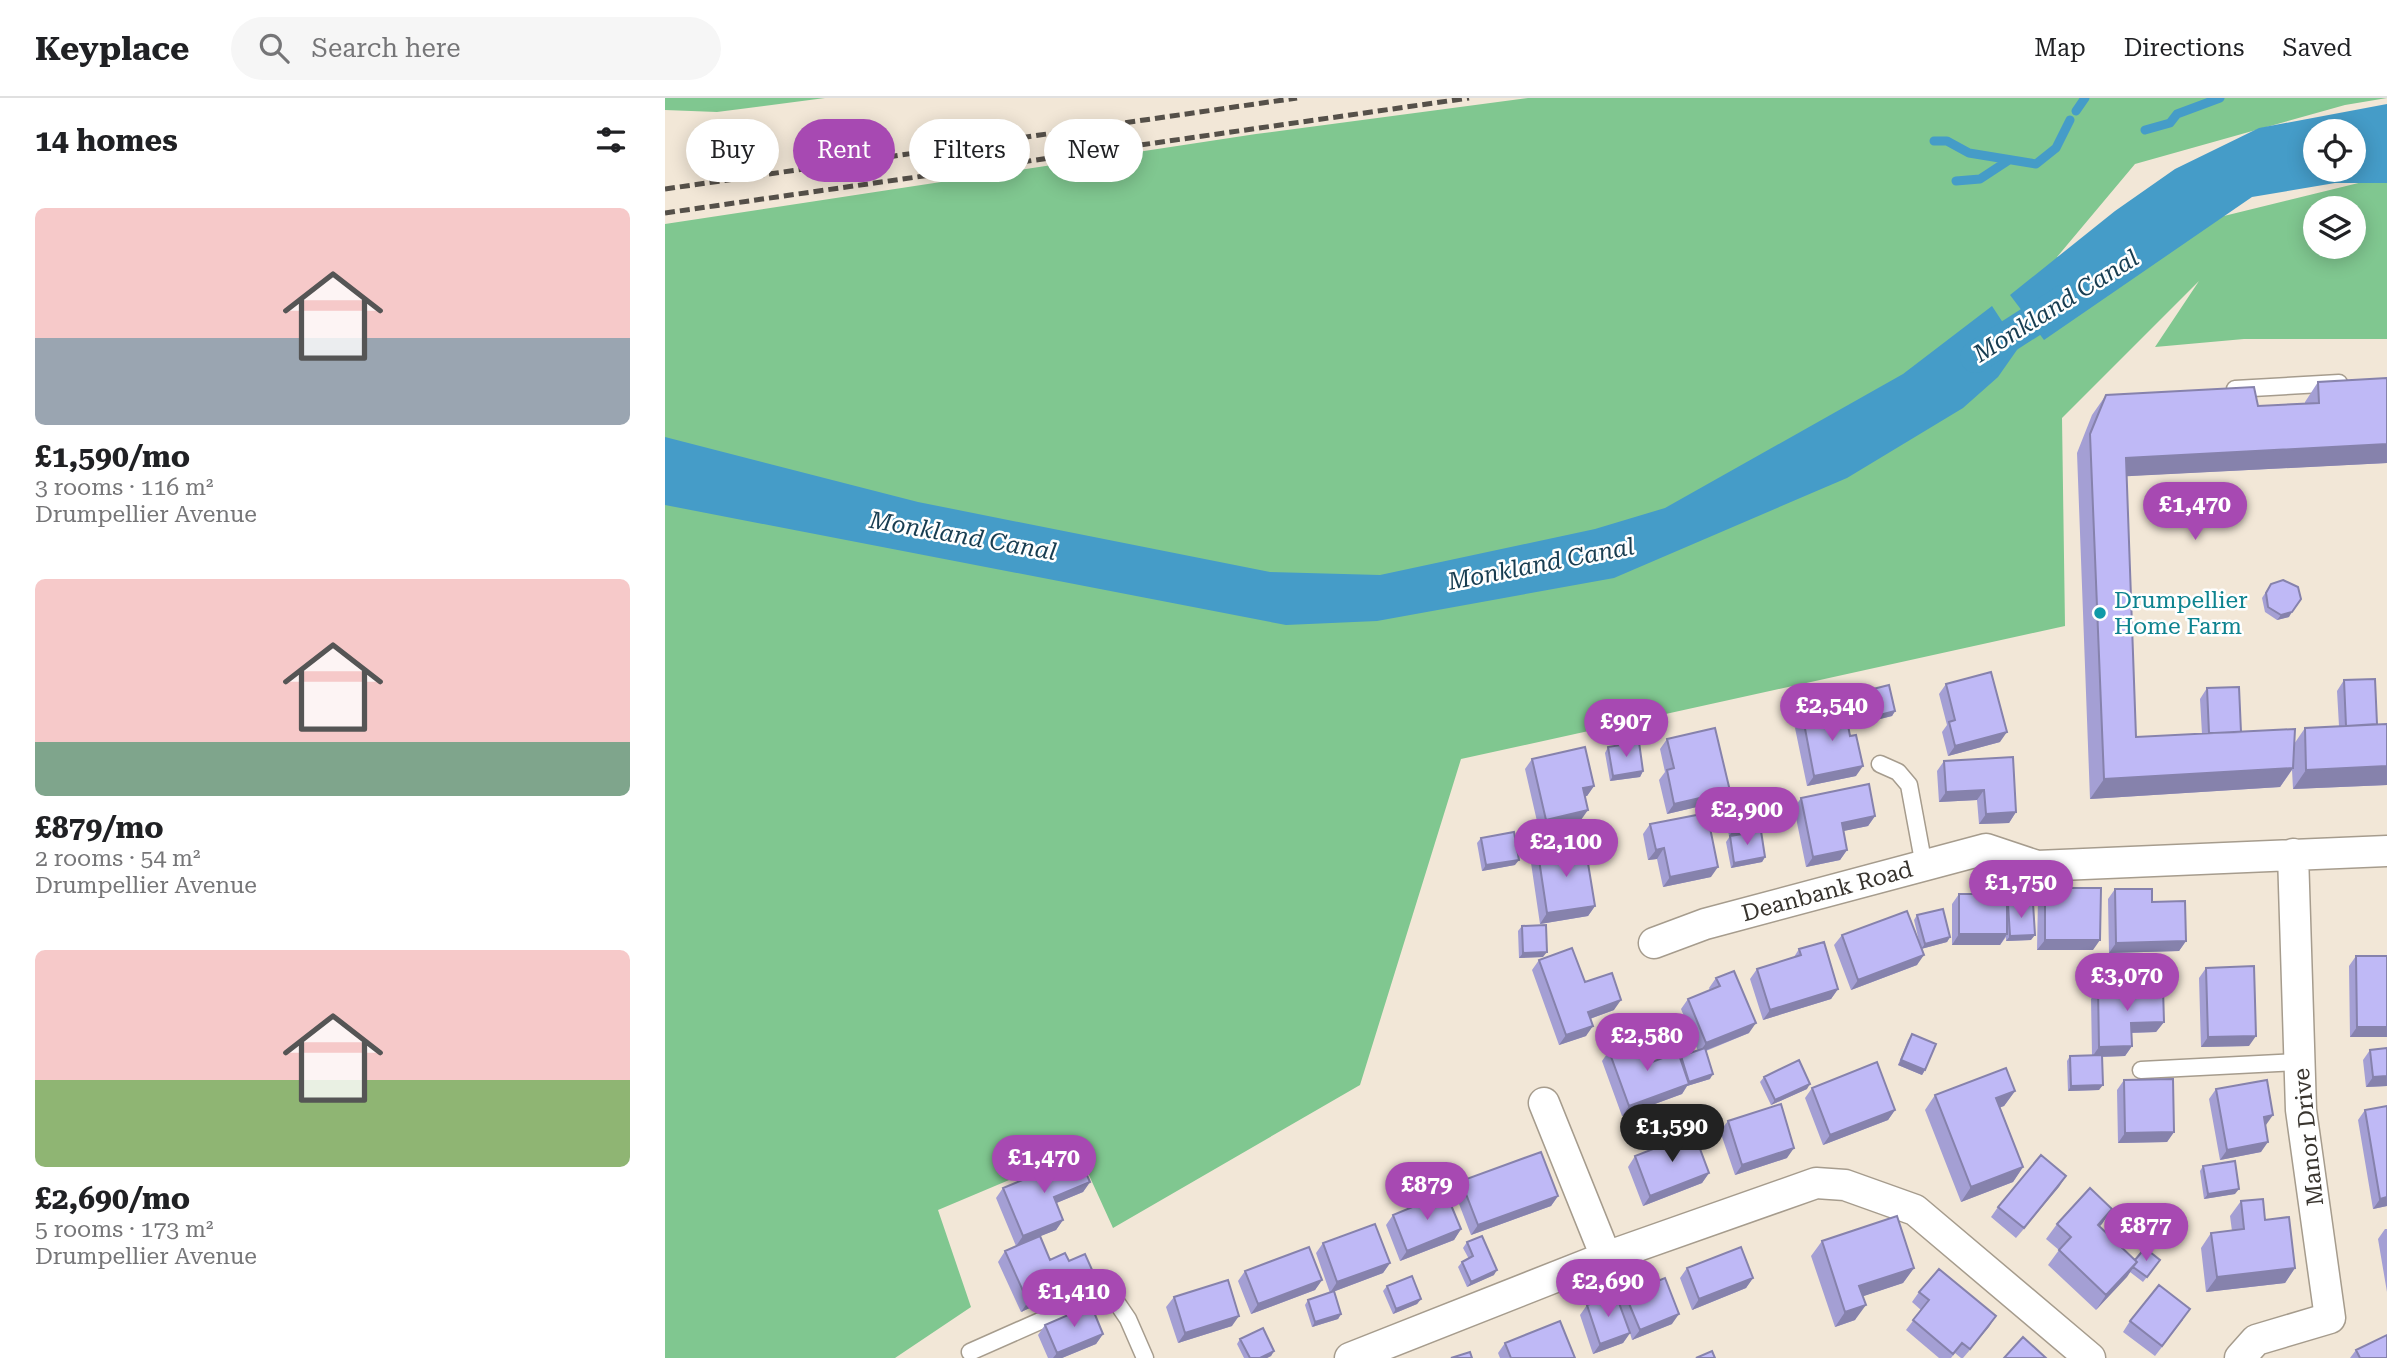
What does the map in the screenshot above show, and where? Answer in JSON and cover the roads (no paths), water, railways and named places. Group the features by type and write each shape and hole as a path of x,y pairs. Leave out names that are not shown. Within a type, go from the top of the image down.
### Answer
{"street":[{"name":"Deanbank Road","path":"1654,943 1705,924 1986,849 2037,866 2387,851"},
{"name":"Manor Drive","path":"2240,1358 2256,1340 2330,1318 2301,1110 2293,854"},
{"path":"1544,1103 1606,1257"},
{"path":"1368,1355 1606,1257 1815,1183 1845,1185 1915,1210 2091,1358"}],"lane":[{"path":"2218,390 2362,382"},
{"path":"1880,764 1898,772 1909,785 1924,866"},
{"path":"2141,1070 2300,1062"},
{"path":"970,1352 1101,1294 1111,1294 1128,1319 1145,1358"}],"water":[{"path":"2387,104 2387,183 2335,183 2252,197 2044,340 2010,295 2115,211 2175,169 2259,128 2303,120 2303,182 2366,182 2366,119 2307,119"},
{"path":"1992,306 2019,347 1998,377 1963,408 1847,478 1614,578 1377,621 1286,625 665,505 665,437 918,502 1270,572 1380,575 1595,529 1665,508 1903,374"}],"waterway":[{"path":"2076,111 2085,98"},
{"path":"2145,130 2170,123 2177,114 2220,98"},
{"path":"1934,141 1947,141 1969,153 2036,164 2056,148 2070,120"},
{"path":"1956,181 1980,179 2009,160"},
{"name":"Monkland Canal","path":"1976,357 2065,300"}],"railway":[{"path":"665,189 1297,98"},
{"path":"665,213 1469,98"}],"place":[{"name":"Drumpellier Home Farm","path":"2100,613"}]}
